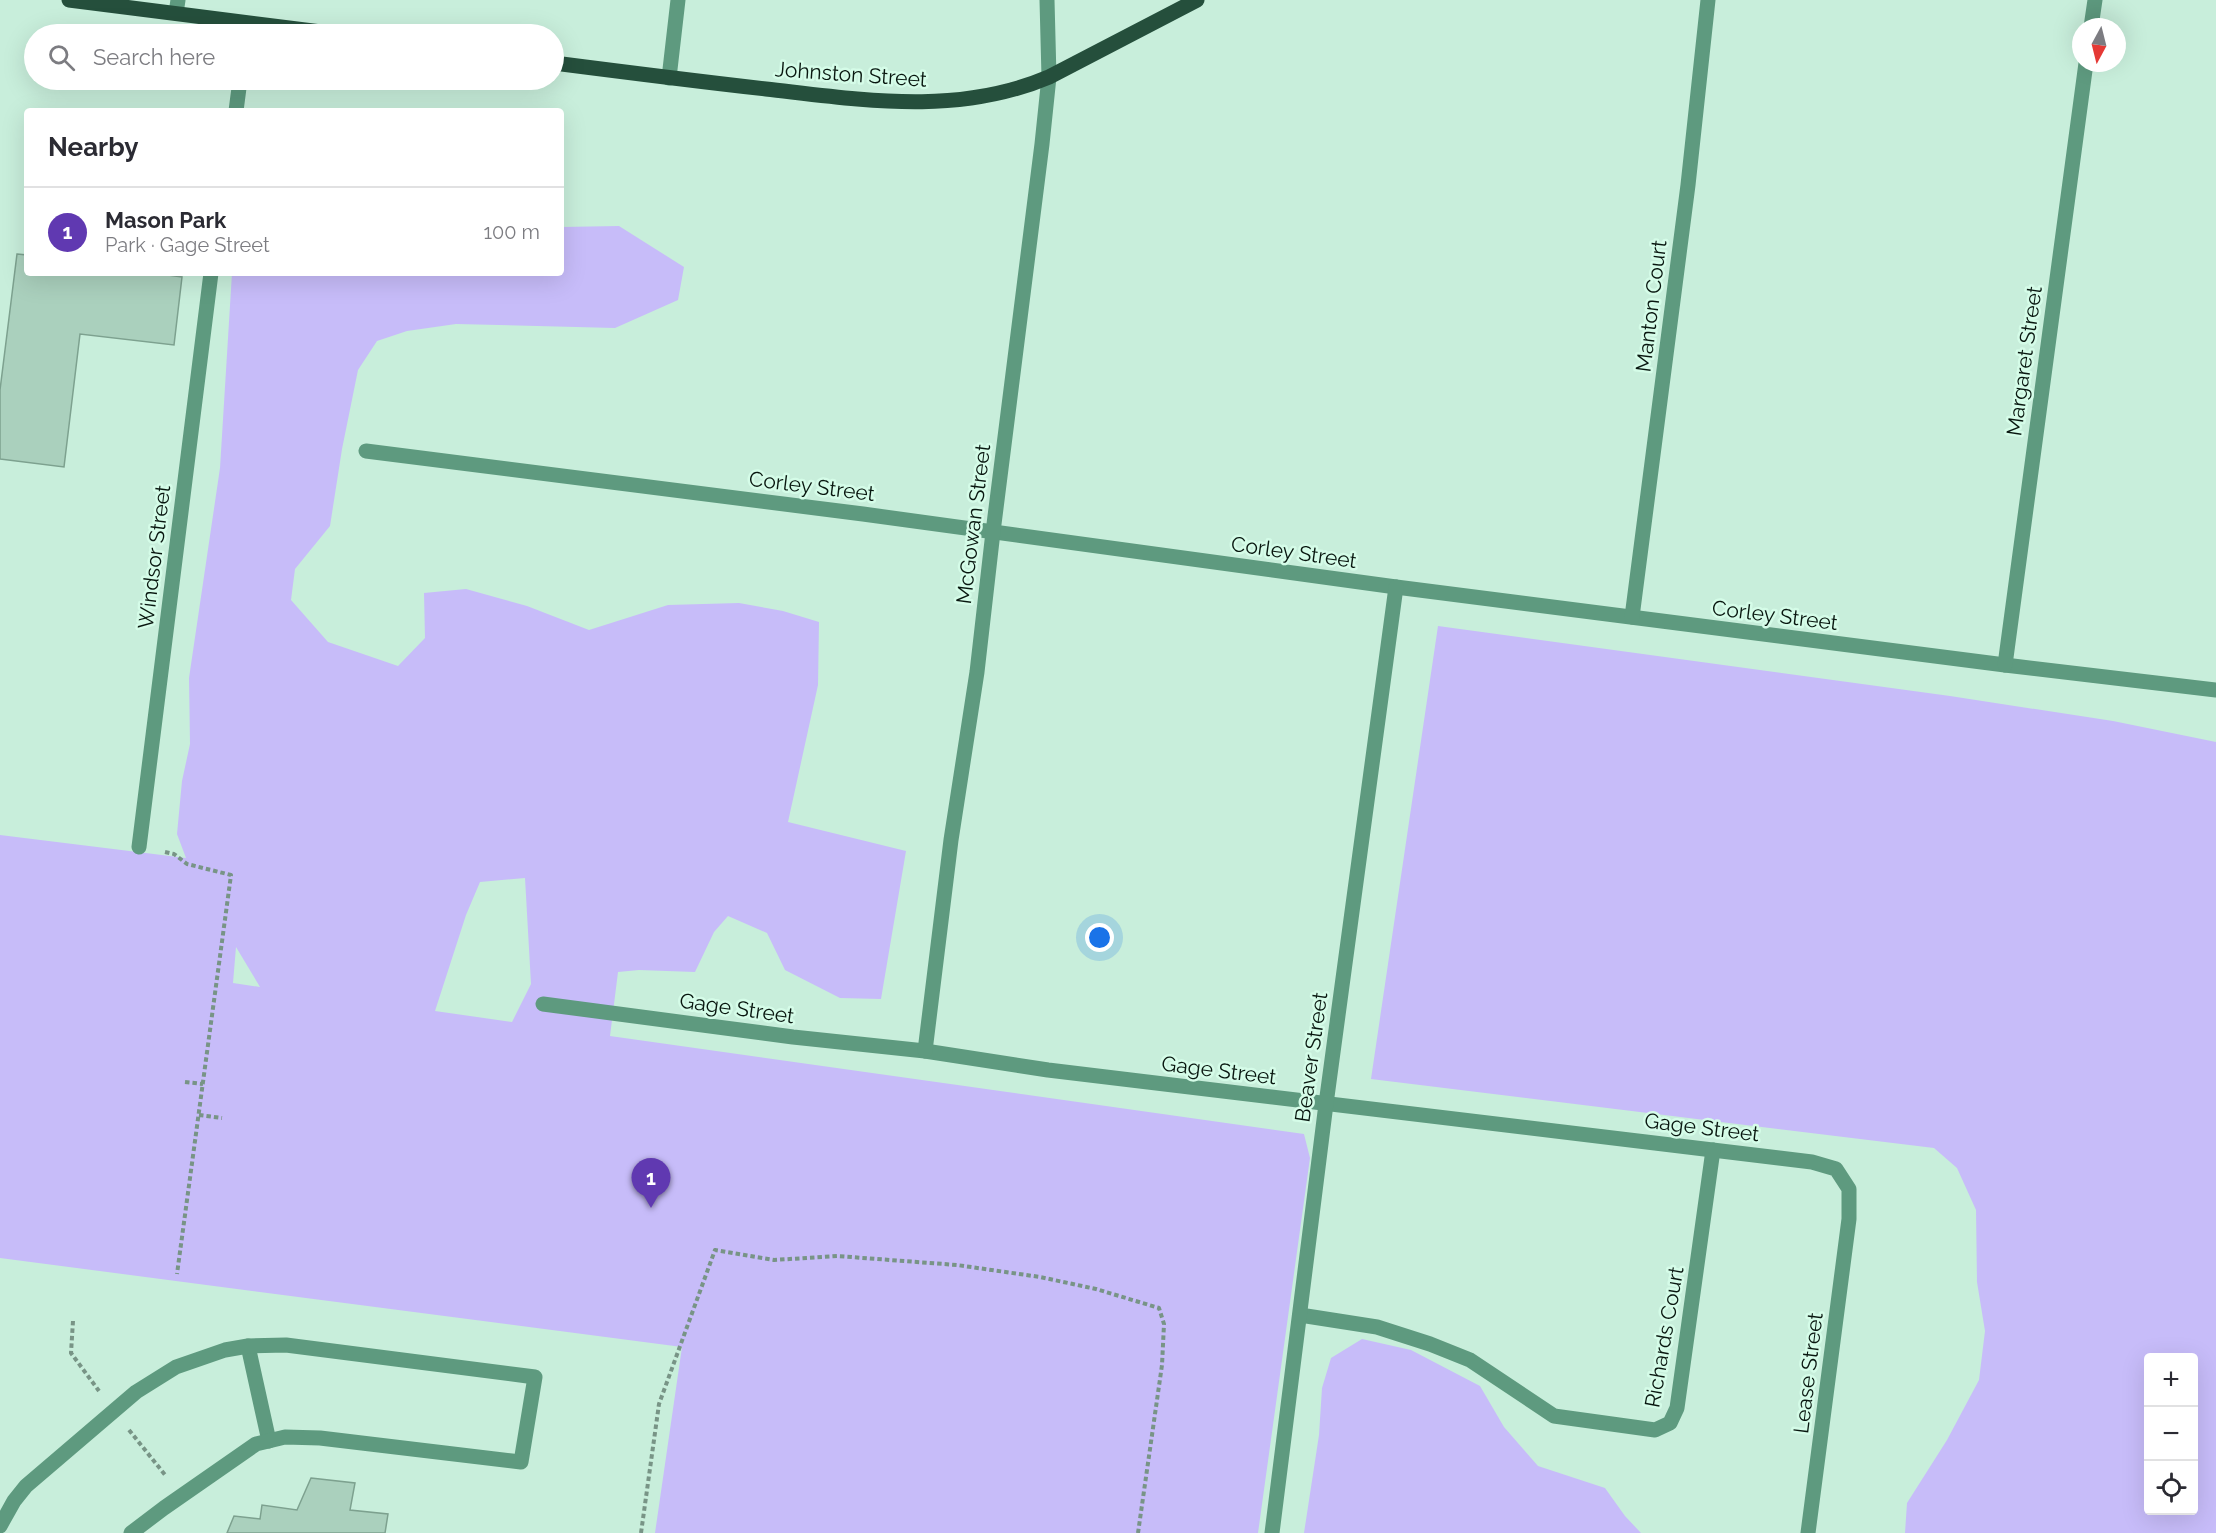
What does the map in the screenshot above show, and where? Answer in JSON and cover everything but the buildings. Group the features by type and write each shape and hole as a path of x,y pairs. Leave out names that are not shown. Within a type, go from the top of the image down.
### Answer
{"main road":[{"path":"69,0 177,7 231,24"},
{"name":"Johnston Street","path":"564,64 862,100 920,103 980,99 1033,84 1049,77 1197,0"}],"street":[{"path":"669,78 678,0"},
{"name":"McGowan Street","path":"925,1051 951,840 977,672 1049,77 1047,0"},
{"name":"Manton Court","path":"1632,617 1689,185 1708,0"},
{"path":"2092,18 2095,0"},
{"name":"Margaret Street","path":"2005,666 2085,72"},
{"path":"236,108 239,90"},
{"name":"Windsor Street","path":"139,848 211,276"},
{"name":"Corley Street","path":"366,451 864,514 1396,587 2005,666 2216,690"},
{"name":"Beaver Street","path":"1272,1533 1326,1104 1396,587"},
{"name":"Gage Street","path":"543,1004 793,1037 925,1051 1047,1070 1812,1162 1836,1169 1849,1189 1849,1219"},
{"name":"Richards Court","path":"1300,1315 1377,1327 1430,1344 1470,1360 1554,1416 1655,1430 1670,1423 1677,1408 1713,1150"},
{"name":"Lease Street","path":"1808,1533 1849,1219"},
{"path":"0,1526 26,1486 136,1392 176,1367 225,1350 248,1346 286,1345 535,1377 521,1462 320,1438 285,1437 256,1444 131,1533"},
{"path":"248,1346 269,1441"}],"path":[{"path":"139,848 174,854 187,864 231,875 177,1274"},
{"path":"185,1082 203,1084"},
{"path":"199,1115 222,1118"},
{"path":"641,1533 659,1404 715,1250 774,1260 837,1256 957,1265 1085,1286 1159,1308 1164,1324 1162,1365 1138,1533"},
{"path":"71,1353 73,1320"}],"shaded area":[{"path":"619,226 684,267 678,300 615,328 456,324 407,331 377,341 358,370 330,526 295,569 291,600 328,642 398,666 425,638 424,593 466,589 527,606 589,630 668,605 739,603 783,611 819,622 818,685 788,822 906,851 881,999 840,998 785,970 767,933 728,916 714,932 695,972 639,970 618,972 610,1036 1304,1134 1310,1158 1258,1533 655,1533 682,1347 0,1258 0,835 186,858 177,834 182,781 190,744 189,678 220,468 232,276 564,276 564,227","holes":["525,878 531,984 512,1022 435,1011 466,915 480,882","236,947 260,987 233,983"]},
{"path":"1438,626 1950,696 2113,721 2216,742 2216,1533 1905,1533 1907,1503 1947,1440 1979,1380 1985,1331 1977,1282 1976,1210 1957,1168 1934,1148 1371,1079"},
{"path":"1362,1339 1411,1350 1480,1386 1504,1427 1538,1466 1605,1488 1625,1516 1641,1533 1304,1533 1319,1435 1322,1388 1331,1358"}],"place":[{"name":"Mason Park","path":"651,1208"}]}
